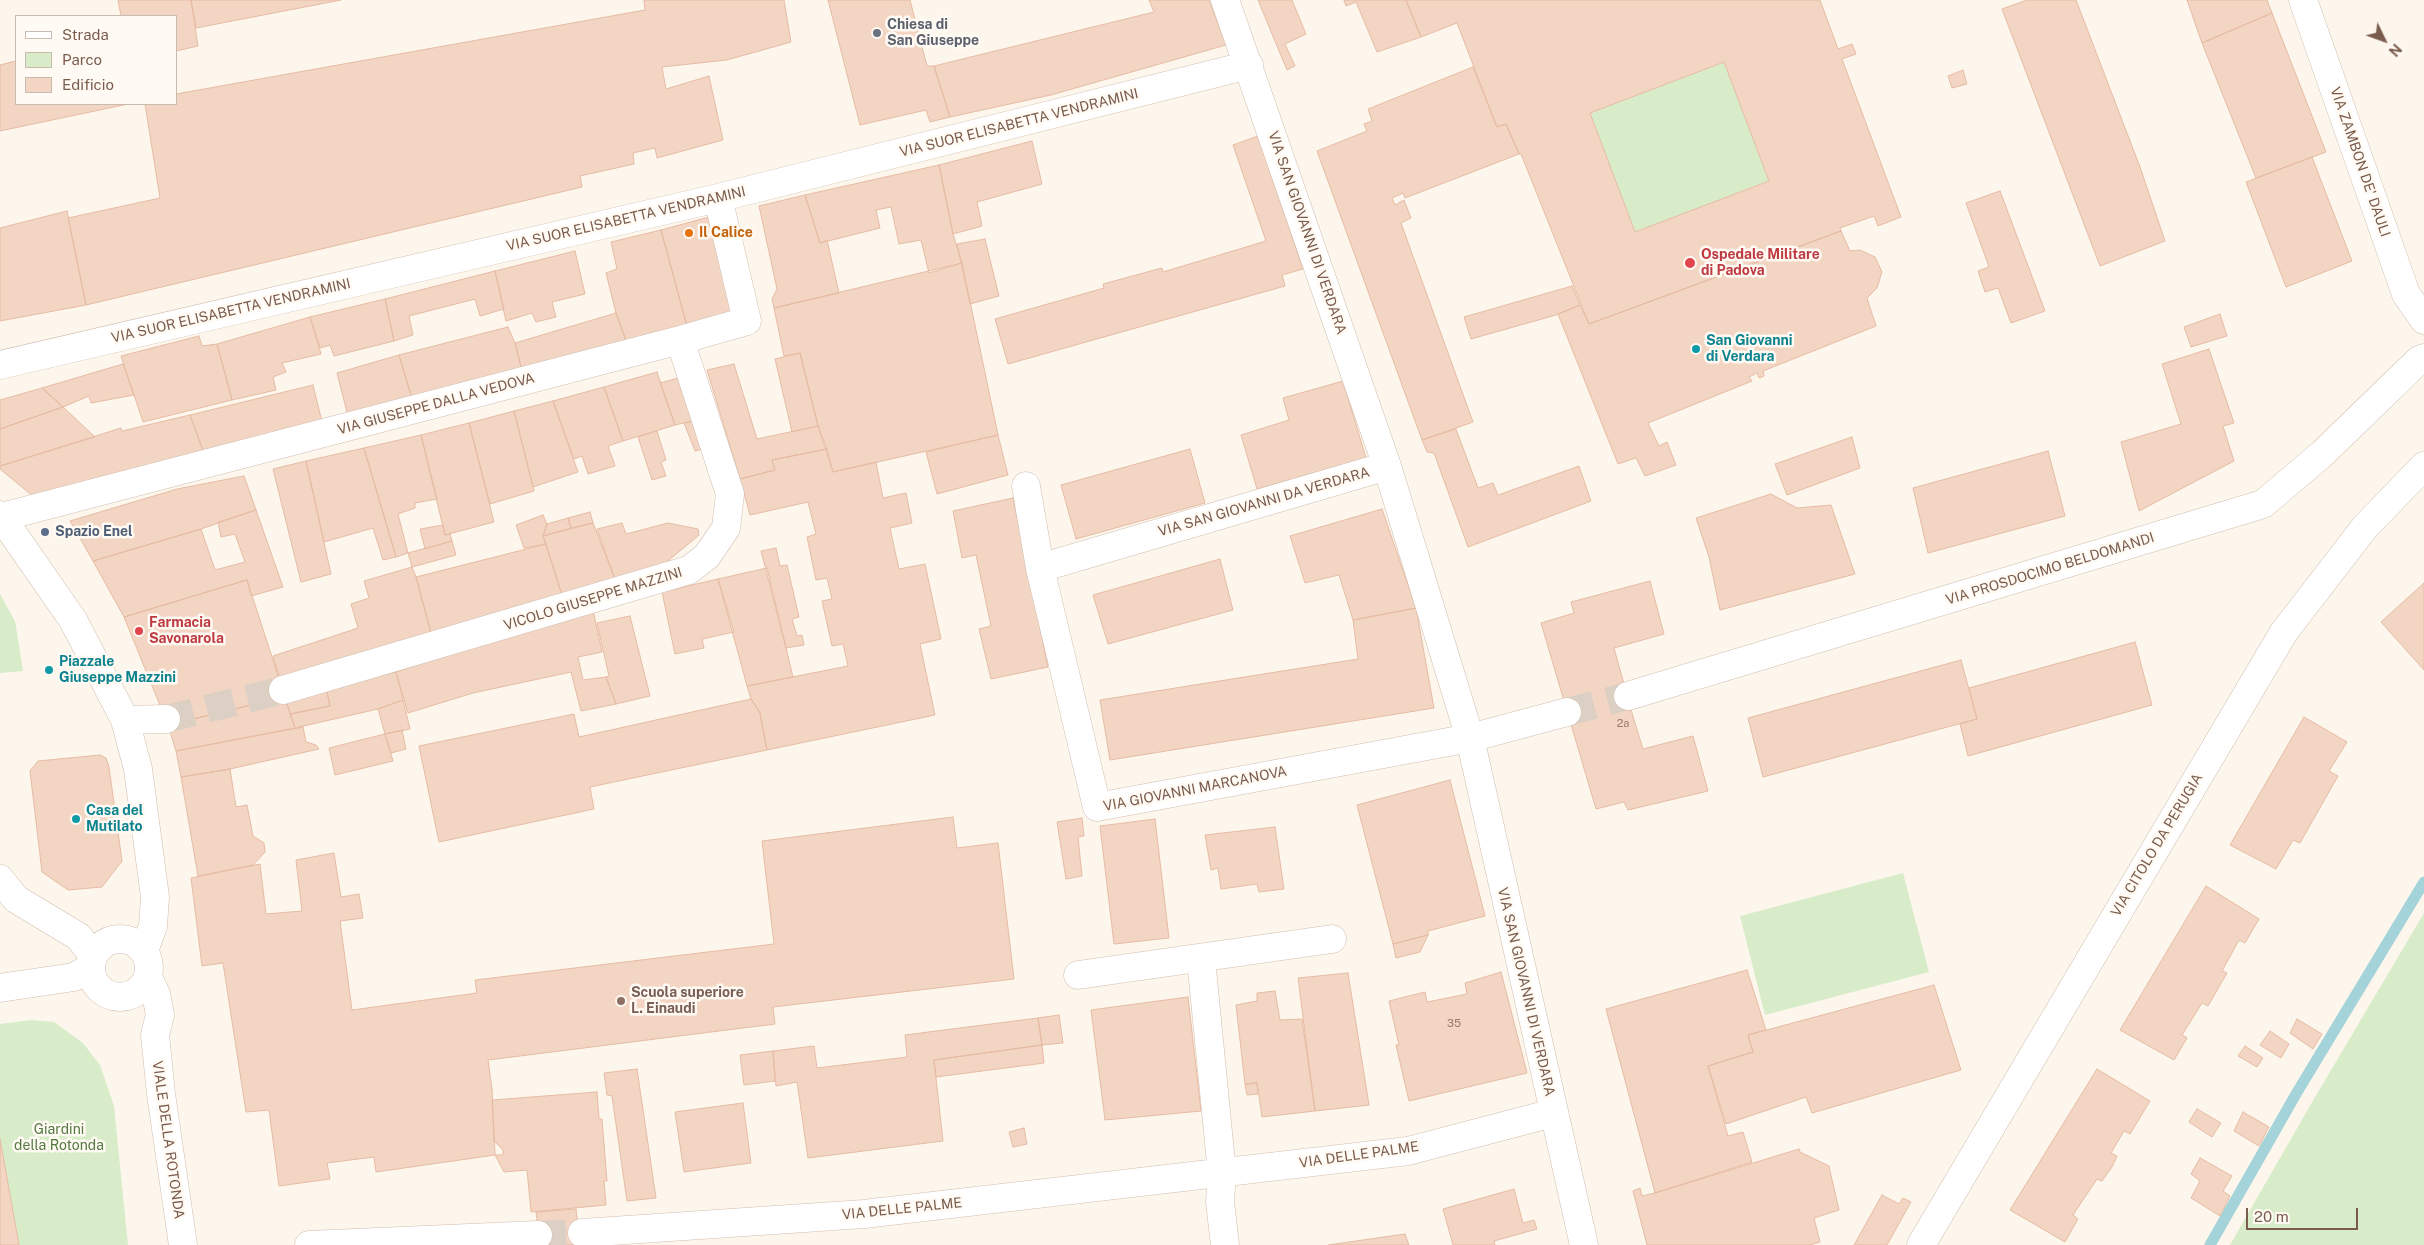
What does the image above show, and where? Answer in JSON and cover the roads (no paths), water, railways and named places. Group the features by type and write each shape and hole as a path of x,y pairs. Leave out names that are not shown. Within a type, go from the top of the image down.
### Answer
{"street":[{"name":"VIA SAN GIOVANNI DI VERDARA","path":"1226,0 1387,466"},
{"name":"VIA ZAMBON DE' DAULI","path":"2303,0 2406,294 2424,320"},
{"name":"VIA SUOR ELISABETTA VENDRAMINI","path":"0,365 718,198 1249,64"},
{"name":"VIA GIUSEPPE DALLA VEDOVA","path":"1,516 747,321 718,198"},
{"name":"VICOLO GIUSEPPE MAZZINI","path":"283,690 689,570 706,556 726,528 730,494 680,340"},
{"name":"VIA PROSDOCIMO BELDOMANDI","path":"1628,696 2263,504 2322,454 2419,360 2424,358"},
{"name":"VIA SAN GIOVANNI DA VERDARA","path":"1040,568 1387,466 1470,738"},
{"name":"VIA CITOLO DA PERUGIA","path":"1921,1245 2284,632 2365,527 2424,466"},
{"name":"VIA GIOVANNI MARCANOVA","path":"1026,486 1040,568 1097,807 1470,738"},
{"path":"0,879 16,899 79,938 92,962 92,978 98,988 107,995 117,997 131,996 142,988 153,926 155,897 138,769 125,720 73,620 1,516"},
{"path":"1470,738 1567,712"},
{"path":"125,720 166,719"},
{"name":"VIA SAN GIOVANNI DI VERDARA","path":"1470,738 1584,1245"},
{"path":"0,988 74,977 92,962 107,942 117,939 128,931 142,916 155,897"},
{"path":"117,939 132,941 146,964"},
{"path":"1078,975 1332,939"},
{"path":"1201,959 1222,1173 1220,1202 1226,1245"},
{"name":"VIALE DELLA ROTONDA","path":"146,964 156,994 160,1015 155,1035 161,1094 183,1245"},
{"path":"117,997 142,1019 155,1035"},
{"name":"VIA DELLE PALME","path":"582,1233 864,1214 1222,1173 1408,1150 1553,1113"},
{"path":"309,1245 538,1235"}],"waterway":[{"path":"2210,1245 2296,1094 2424,882"}],"tunnel":[{"path":"166,719 283,690"},
{"path":"1567,712 1628,696"},
{"path":"538,1235 582,1233"}],"place":[{"name":"Chiesa di San Giuseppe","path":"877,33"},
{"name":"Il Calice","path":"689,233"},
{"name":"Ospedale Militare di Padova","path":"1690,263"},
{"name":"San Giovanni di Verdara","path":"1696,349"},
{"name":"Spazio Enel","path":"45,532"},
{"name":"Farmacia Savonarola","path":"139,631"},
{"name":"Piazzale Giuseppe Mazzini","path":"49,670"},
{"name":"Casa del Mutilato","path":"76,819"},
{"name":"Scuola superiore L. Einaudi","path":"621,1001"}],"park label":[{"name":"Giardini della Rotonda","path":"59,1138"}]}
